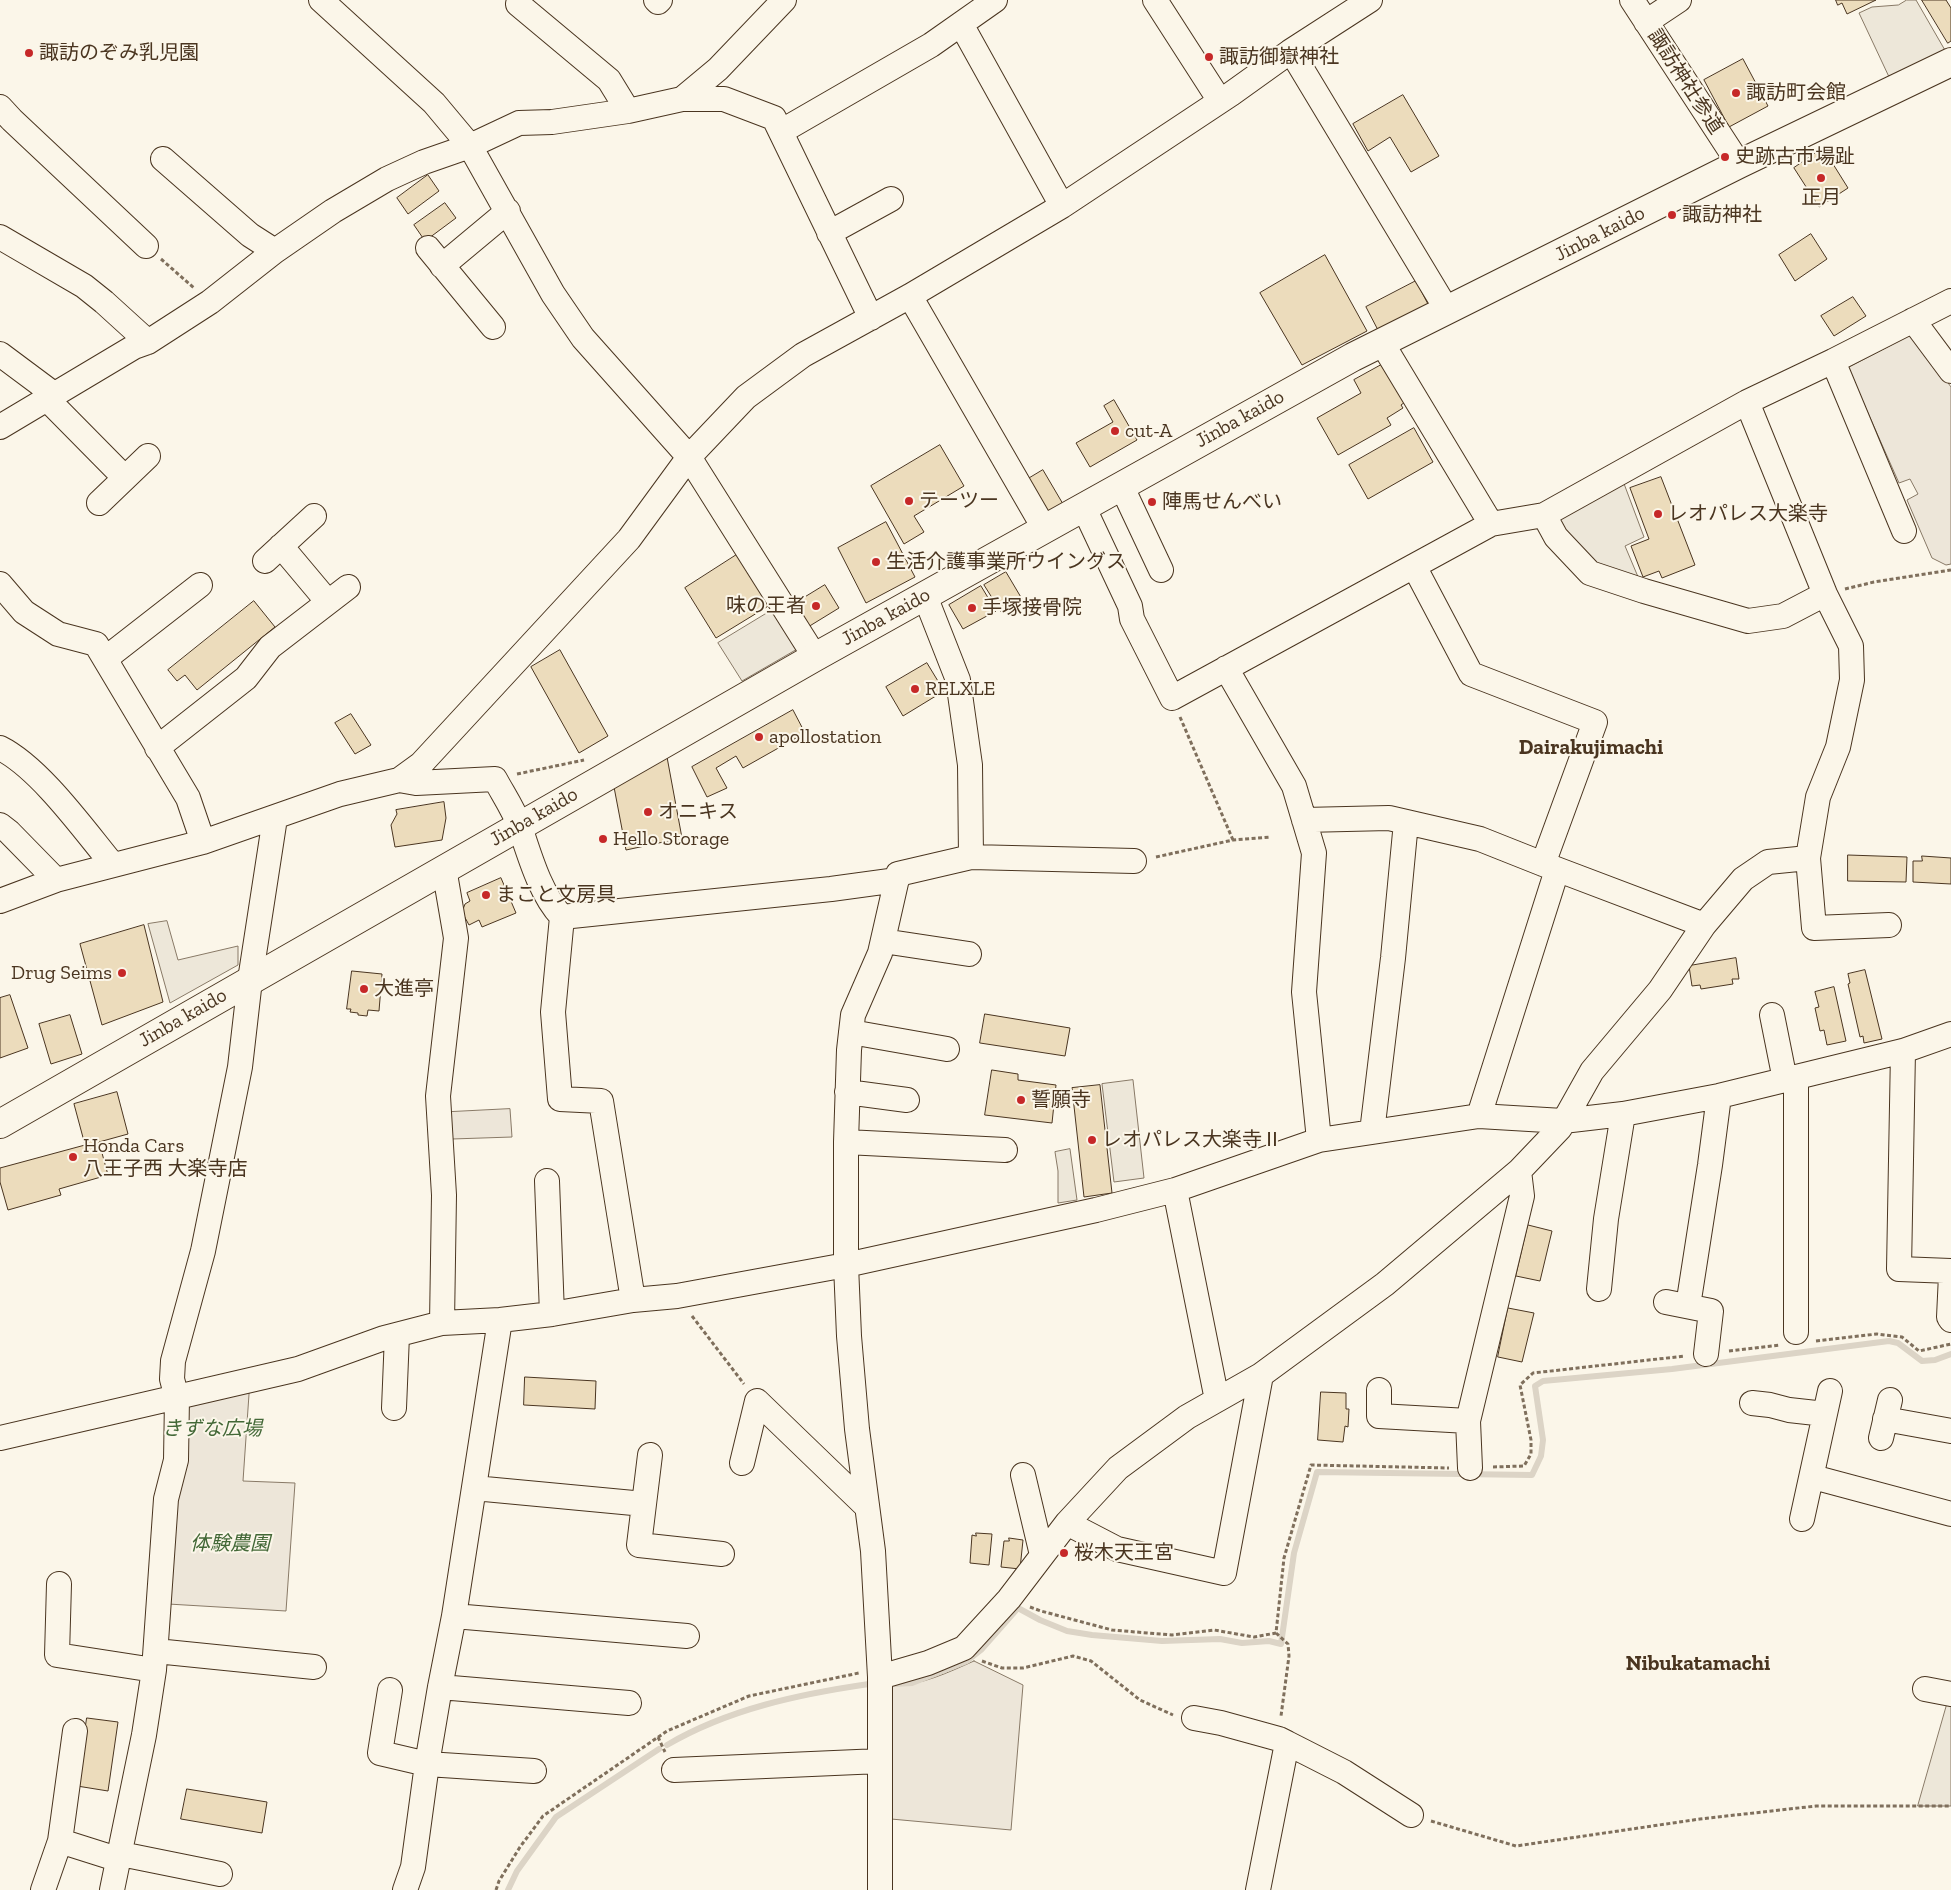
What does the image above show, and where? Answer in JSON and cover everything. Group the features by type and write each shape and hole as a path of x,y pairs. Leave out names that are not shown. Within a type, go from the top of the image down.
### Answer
{"main road":[{"name":"Jinba kaido","path":"0,1124 814,657 1353,357 1739,164 1951,62"}],"street":[{"path":"321,0 434,103 470,146 553,294 583,338 689,458 814,657"},
{"path":"682,100 718,69 784,0"},
{"path":"782,131 931,44 995,0"},
{"path":"1155,0 1220,101"},
{"path":"0,901 56,880 203,842 340,794 399,780 421,764 629,539 689,458 746,397 803,355 910,296 1062,206 1220,101 1291,51 1370,0"},
{"name":"諏訪神社参道","path":"1632,0 1739,164"},
{"path":"1646,22 1679,0"},
{"path":"518,4 609,80 628,111"},
{"path":"961,24 1062,206"},
{"path":"1291,51 1447,310"},
{"path":"0,427 134,347 148,342 210,302 275,251 333,211 387,179 424,162 470,146 519,123 552,122 628,111 682,100 724,99 774,118 782,131 871,318"},
{"path":"0,107 146,246"},
{"path":"163,159 250,235 275,251"},
{"path":"829,233 891,199"},
{"path":"493,327 435,257 508,211"},
{"path":"0,237 84,286 148,342"},
{"path":"910,296 1044,528"},
{"path":"1083,506 1130,606 1132,619 1172,698 1491,524 1544,515 1747,402 1951,301"},
{"path":"1913,320 1951,371"},
{"path":"1382,343 1491,524"},
{"path":"0,354 51,397 125,478"},
{"path":"1833,361 1904,531"},
{"path":"1747,402 1825,594 1851,646 1852,680 1838,746 1818,797 1808,858 1814,928 1889,925"},
{"path":"99,503 148,456"},
{"path":"1121,485 1162,570"},
{"path":"1544,515 1556,537 1590,573 1644,591 1748,621 1783,616 1825,594"},
{"path":"314,516 273,553 328,602"},
{"path":"1414,566 1471,674 1595,722 1550,867 1479,1116"},
{"path":"0,584 24,612 58,634 96,644 188,798 203,842"},
{"path":"105,659 200,585"},
{"path":"158,748 246,678 270,647 348,588"},
{"path":"924,596 958,680 970,765 972,857"},
{"path":"1226,668 1294,786 1314,852 1304,992 1319,1140"},
{"path":"0,748 9,752 48,786 113,865"},
{"path":"399,780 416,783 495,779 519,825 538,877 555,909 562,917 553,1012 560,1098 601,1101 633,1300"},
{"path":"112,1890 144,1735 155,1661 166,1499 176,1460 177,1398 172,1379 173,1361 203,1251 238,1076 250,980 275,818"},
{"path":"1304,820 1389,818 1480,839 1704,924"},
{"path":"1372,1132 1393,958 1406,822"},
{"path":"0,825 56,880"},
{"path":"880,1890 880,1677 873,1551 857,1430 846,1265 847,1092 853,1014 880,953 898,874 972,857 1134,861"},
{"path":"880,1677 928,1663 964,1648 1009,1599 1066,1523 1118,1468 1187,1417 1262,1375 1385,1284 1519,1171 1560,1128 1592,1071 1660,990 1704,924 1744,879 1768,862 1808,858"},
{"path":"442,1323 444,1194 438,1096 456,938 444,868"},
{"path":"562,917 831,889 897,880"},
{"path":"883,941 969,954"},
{"path":"1772,1015 1791,1078 1796,1332"},
{"path":"851,1032 947,1049"},
{"path":"0,1438 298,1369 397,1335 442,1323 500,1320 552,1314 633,1300 677,1296 846,1265 1096,1210 1175,1190 1319,1140 1479,1116 1563,1121 1623,1114 1719,1096 1903,1051 1951,1034"},
{"path":"1903,1051 1899,1269 1951,1273 1951,1320"},
{"path":"847,1092 907,1100"},
{"path":"1706,1354 1711,1310 1677,1304 1710,1166 1719,1096"},
{"path":"1599,1289 1606,1219 1623,1114"},
{"path":"846,1142 1005,1150"},
{"path":"1470,1468 1468,1421 1522,1196 1519,1171"},
{"path":"547,1181 552,1314"},
{"path":"1175,1190 1217,1400"},
{"path":"405,1890 413,1867 427,1764 454,1616 500,1320"},
{"path":"394,1408 397,1335"},
{"path":"1066,1523 1117,1548 1224,1573 1262,1375"},
{"path":"1379,1390 1379,1416 1468,1421"},
{"path":"1802,1519 1813,1477 1830,1391"},
{"path":"757,1400 867,1507"},
{"path":"742,1463 757,1400"},
{"path":"1752,1403 1825,1414"},
{"path":"1885,1419 1951,1431"},
{"path":"650,1455 639,1546 722,1554"},
{"path":"1023,1475 1042,1555"},
{"path":"1813,1477 1951,1514"},
{"path":"474,1488 644,1504"},
{"path":"59,1584 57,1655 314,1667"},
{"path":"454,1616 687,1636"},
{"path":"440,1687 628,1703"},
{"path":"1925,1689 1951,1694"},
{"path":"390,1690 380,1753 427,1764 534,1771"},
{"path":"1194,1718 1221,1723 1283,1741 1344,1772 1411,1815"},
{"path":"43,1890 60,1841 75,1731"},
{"path":"1258,1890 1283,1741"},
{"path":"674,1770 880,1761"},
{"path":"60,1841 120,1857 220,1874"}],"path":[{"path":"146,246 210,302"},
{"path":"1825,594 1874,582 1951,570"},
{"path":"1172,698 1233,840"},
{"path":"495,779 589,759"},
{"path":"1134,861 1233,840 1271,837"},
{"path":"677,1296 757,1400"},
{"path":"1276,1634 1288,1644 1289,1656 1283,1741"},
{"path":"978,1659 987,1664 1002,1668 1023,1668 1072,1656 1090,1661 1140,1700 1173,1715 1194,1718"},
{"path":"1411,1815 1516,1846 1700,1819 1816,1806 1951,1806"}],"green space":[{"path":"1913,334 1951,387 1951,564 1946,565 1932,558 1907,500 1918,494 1910,479 1899,483 1848,368"},
{"path":"510,1109 512,1137 452,1139 451,1112"},
{"name":"体験農園","path":"250,1380 243,1481 295,1483 286,1611 168,1604 177,1398"},
{"path":"974,1661 1023,1685 1011,1830 891,1819 892,1686 924,1681"}],"shaded area":[{"path":"1907,0 1916,0 1946,52 1890,79 1859,13 1872,7 1898,5"},
{"path":"1620,473 1644,537 1625,546 1644,591 1590,573 1544,515"},
{"path":"774,609 799,648 742,681 718,643"},
{"path":"167,921 178,960 238,946 238,965 170,1003 148,924"},
{"path":"1133,1080 1144,1178 1114,1182 1102,1084"},
{"path":"1070,1149 1077,1200 1058,1203 1058,1171 1055,1152"},
{"path":"1950,1694 1951,1806 1918,1806"}],"building":[{"path":"1836,0 1876,0 1847,14 1842,3 1838,5"},
{"path":"1922,0 1946,0 1951,8 1951,41 1948,43"},
{"name":"諏訪町会館","path":"1743,59 1768,106 1729,127 1704,80"},
{"path":"1403,95 1439,156 1411,172 1390,137 1368,151 1353,124"},
{"name":"正月","path":"1823,148 1848,188 1819,207 1794,168"},
{"path":"428,175 439,191 408,214 397,198"},
{"path":"445,203 456,218 425,241 414,225"},
{"path":"1811,234 1827,259 1795,281 1779,255"},
{"path":"1325,255 1367,331 1302,365 1260,293"},
{"path":"1416,281 1429,306 1379,332 1366,307"},
{"path":"1853,297 1866,316 1834,336 1821,316"},
{"path":"1383,364 1405,402 1401,405 1403,408 1387,418 1391,425 1338,455 1317,418 1361,393 1354,380"},
{"name":"cut-A","path":"1114,400 1137,440 1090,467 1076,443 1113,422 1104,406"},
{"path":"1414,428 1433,462 1368,499 1349,465"},
{"name":"テーツー","path":"940,445 964,486 914,516 924,532 904,544 871,486"},
{"path":"1043,470 1063,504 1043,516 1023,482"},
{"name":"レオパレス大楽寺","path":"1661,477 1695,565 1662,578 1659,571 1643,577 1631,546 1649,539 1630,488"},
{"name":"生活介護事業所ウイングス","path":"886,522 915,577 866,603 838,548"},
{"path":"738,554 770,605 716,638 685,588"},
{"path":"1006,572 1022,599 1001,612 984,585"},
{"name":"味の王者","path":"825,585 839,608 808,627 794,604"},
{"name":"手塚接骨院","path":"981,586 996,611 963,629 949,605"},
{"path":"254,601 275,627 197,690 185,675 177,681 168,670"},
{"path":"560,650 608,736 579,753 531,667"},
{"name":"RELXLE","path":"927,663 944,691 903,716 886,687"},
{"path":"793,710 805,733 743,768 736,756 716,768 727,788 707,797 692,767"},
{"path":"351,714 371,745 355,754 335,723"},
{"name":"オニキス","path":"667,757 682,838 626,850 614,787"},
{"path":"444,802 446,818 442,840 395,847 391,825 397,814 396,810"},
{"path":"1848,855 1907,857 1906,882 1848,881"},
{"path":"1922,856 1951,858 1951,884 1913,882 1913,861 1922,861"},
{"path":"501,878 516,913 482,927 479,920 469,925 462,912 465,904 470,901 467,893"},
{"name":"Drug Seims","path":"144,925 163,1002 102,1025 80,944"},
{"path":"1736,958 1739,979 1732,979 1733,984 1701,989 1700,985 1692,986 1689,966"},
{"path":"1865,970 1882,1039 1864,1043 1863,1036 1860,1037 1848,984 1850,983 1848,974"},
{"path":"352,971 382,974 379,1011 368,1010 367,1016 358,1015 358,1013 350,1012 351,1009 347,1009"},
{"path":"1834,987 1846,1041 1827,1045 1824,1030 1820,1031 1815,1008 1819,1007 1815,992"},
{"path":"10,995 28,1048 0,1058 0,998"},
{"path":"985,1014 1070,1028 1065,1056 980,1043"},
{"path":"70,1015 82,1054 51,1064 39,1024"},
{"name":"誓願寺","path":"992,1070 1018,1074 1018,1080 1056,1085 1052,1123 985,1115"},
{"name":"レオパレス大楽寺Ⅱ","path":"1100,1085 1112,1193 1084,1197 1072,1088"},
{"name":"Honda Cars 八王子西 大楽寺店","path":"117,1092 128,1134 99,1142 108,1175 59,1189 61,1195 8,1210 0,1182 0,1168 85,1145 74,1104"},
{"path":"1528,1225 1552,1231 1540,1281 1516,1276"},
{"path":"1508,1308 1534,1313 1522,1362 1498,1357"},
{"path":"525,1377 596,1381 595,1409 524,1405"},
{"path":"1321,1392 1346,1393 1346,1409 1349,1409 1348,1427 1345,1426 1343,1442 1318,1440"},
{"path":"976,1533 992,1534 989,1565 970,1563 972,1535 976,1536"},
{"path":"1009,1538 1023,1540 1020,1569 1001,1567 1004,1541 1009,1541"},
{"path":"87,1718 118,1722 108,1791 77,1786"},
{"path":"187,1789 267,1802 262,1833 181,1819"}],"waterway":[{"path":"893,1684 912,1683 967,1661 981,1650 1018,1608 1040,1620 1067,1631 1092,1635 1162,1641 1220,1639 1242,1643 1269,1641 1281,1644 1294,1553 1317,1472 1532,1475 1541,1456 1543,1440 1535,1386 1543,1381 1672,1369 1889,1341 1898,1343 1922,1361 1935,1360 1951,1354"},
{"path":"667,1745 690,1732 765,1705 791,1698 869,1684"},
{"path":"508,1890 517,1871 556,1817 659,1749"}],"place":[{"name":"諏訪のぞみ乳児園","path":"29,53"},
{"name":"諏訪御嶽神社","path":"1209,57"},
{"name":"諏訪町会館","path":"1736,93"},
{"name":"史跡古市場趾","path":"1725,157"},
{"name":"正月","path":"1821,178"},
{"name":"諏訪神社","path":"1672,215"},
{"name":"cut-A","path":"1115,431"},
{"name":"テーツー","path":"909,501"},
{"name":"陣馬せんべい","path":"1152,502"},
{"name":"レオパレス大楽寺","path":"1658,514"},
{"name":"生活介護事業所ウイングス","path":"876,562"},
{"name":"味の王者","path":"816,606"},
{"name":"手塚接骨院","path":"972,608"},
{"name":"RELXLE","path":"915,689"},
{"name":"apollostation","path":"759,737"},
{"name":"オニキス","path":"648,812"},
{"name":"Hello Storage","path":"603,839"},
{"name":"まこと文房具","path":"486,895"},
{"name":"Drug Seims","path":"122,973"},
{"name":"大進亭","path":"364,989"},
{"name":"誓願寺","path":"1021,1100"},
{"name":"レオパレス大楽寺Ⅱ","path":"1092,1140"},
{"name":"Honda Cars 八王子西 大楽寺店","path":"73,1157"},
{"name":"桜木天王宮","path":"1064,1553"}],"district":[{"name":"Dairakujimachi","path":"1591,748"},
{"name":"Nibukatamachi","path":"1698,1664"}],"park label":[{"name":"きずな広場","path":"212,1429"}]}
